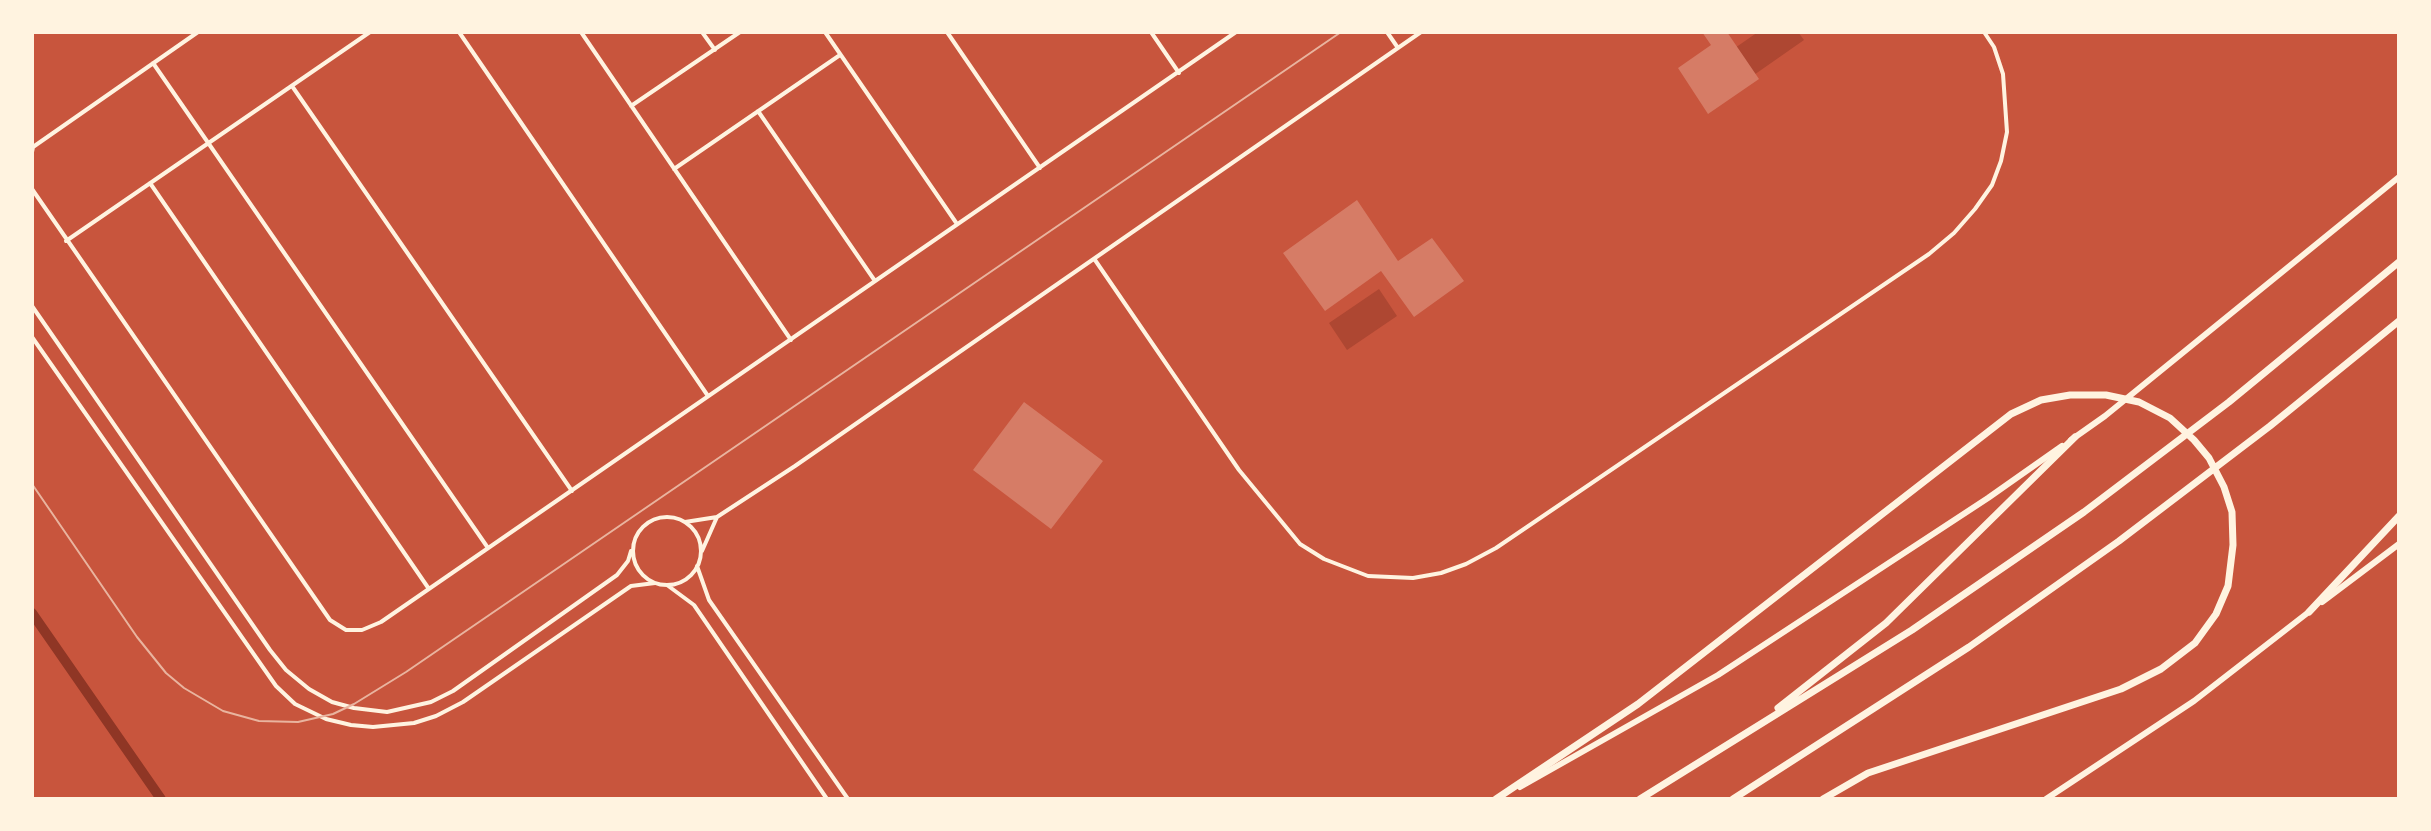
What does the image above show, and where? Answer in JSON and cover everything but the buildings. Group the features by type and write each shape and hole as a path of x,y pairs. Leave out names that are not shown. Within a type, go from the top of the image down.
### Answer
{"highway":[{"path":"1640,799 1912,630 2084,512 2241,393 2399,262"},
{"path":"1733,799 1956,656 2119,541 2270,426 2399,321"},
{"path":"1497,799 1638,704 2011,414 2041,400 2070,395 2106,395 2139,402 2170,418 2209,458 2224,487 2232,512 2233,545 2228,586 2216,614 2195,643 2161,669 2121,689 1868,773 1823,799"},
{"path":"1749,731 1886,623 2075,437"},
{"path":"2309,612 2399,516"}],"main road":[{"path":"1497,799 1718,675 1988,498 2075,437 2192,347 2399,177"},
{"path":"2046,799 2194,701 2399,544"}],"street":[{"path":"32,152 33,147 198,32"},
{"path":"66,241 370,32"},
{"path":"459,32 708,397"},
{"path":"581,32 791,340"},
{"path":"702,32 715,50"},
{"path":"631,106 740,32"},
{"path":"825,32 958,225"},
{"path":"947,32 1040,168"},
{"path":"1151,32 1179,73"},
{"path":"32,189 330,620 346,630 362,630 381,622 1236,32"},
{"path":"1387,32 1398,48"},
{"path":"685,522 717,517 795,466 1421,32"},
{"path":"1095,260 1239,470 1300,544 1324,559 1368,576 1413,578 1441,573 1496,548 1917,262 1954,233 1992,185 2007,132 2003,74 1994,47 1984,32"},
{"path":"673,169 840,55"},
{"path":"153,63 488,548"},
{"path":"292,86 572,491"},
{"path":"758,111 875,282"},
{"path":"150,183 429,589"},
{"path":"32,306 270,650 286,670 309,689 332,702 387,712 431,702 453,691 617,575 628,561 638,533 654,519 675,518 685,522 698,537 700,556"},
{"path":"32,337 276,686 295,704 326,719 373,727 414,723 436,716 463,702 631,586 667,585 685,580 697,566 717,517"},
{"path":"631,551 640,572 655,583"},
{"path":"697,566 709,600 848,799"},
{"path":"667,585 694,605 827,799"}],"shaded area":[{"path":"1758,32 1798,32 1804,40 1751,77 1732,50"},
{"path":"1379,289 1397,316 1347,350 1329,323"}],"waterway":[{"path":"32,613 161,799"}],"tram line":[{"path":"32,484 137,637 166,673 184,688 223,711 259,721 298,722 333,714 406,672 1341,32"}]}
